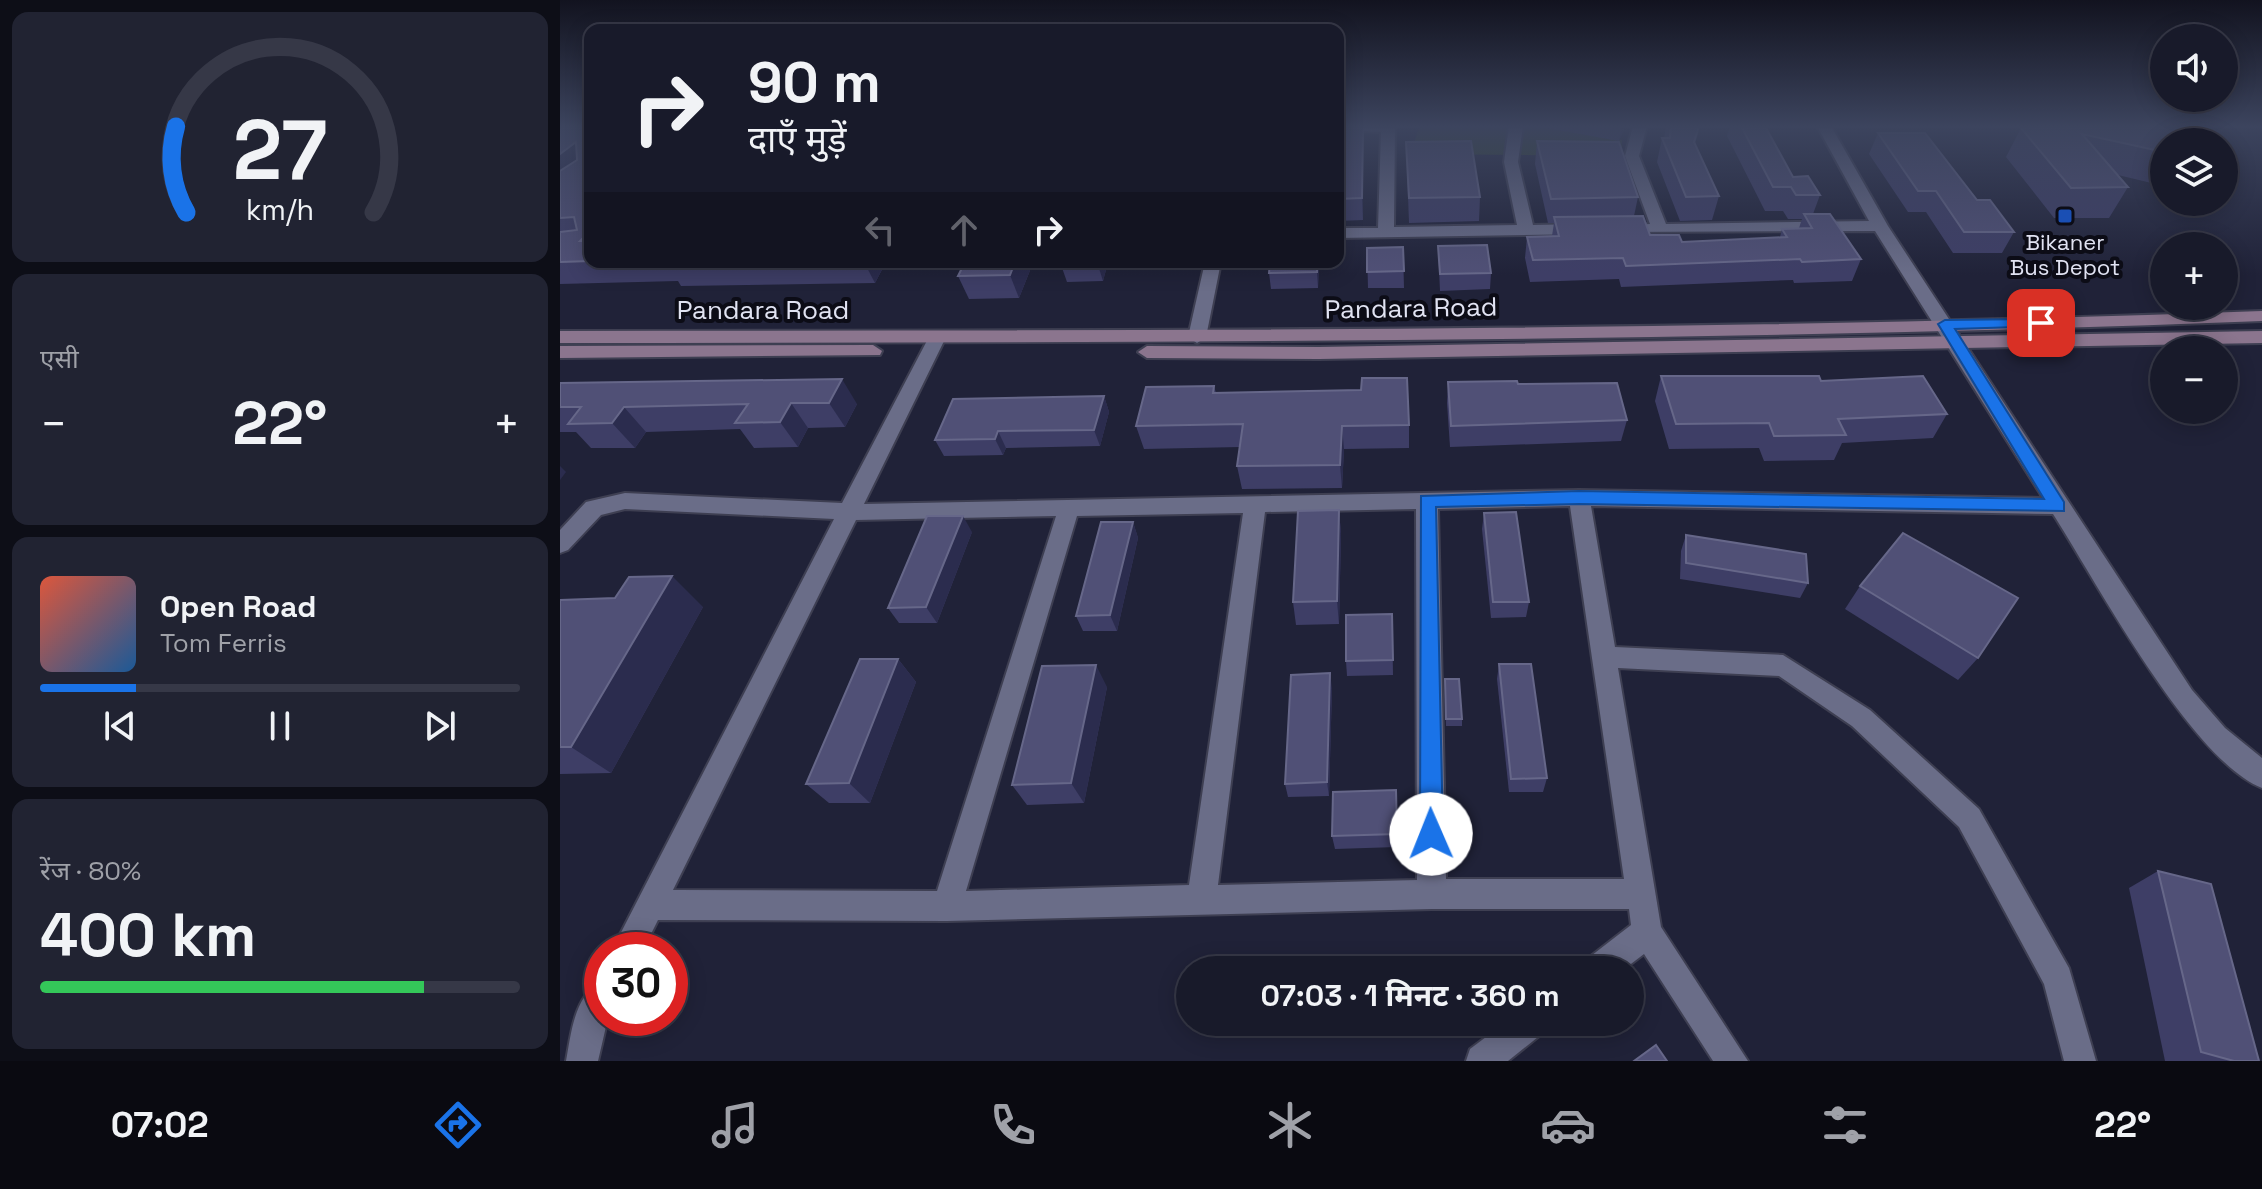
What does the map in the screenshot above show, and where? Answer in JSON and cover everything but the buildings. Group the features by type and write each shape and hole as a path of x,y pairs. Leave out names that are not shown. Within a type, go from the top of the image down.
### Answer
{"main road":[{"name":"Pandara Road","path":"560,337 1319,353 1951,334 2262,316"},
{"name":"Pandara Road","path":"560,352 1197,337 1951,334 2262,337"}],"street":[{"path":"1386,232 1387,176"},
{"path":"1514,176 1526,230"},
{"path":"1640,176 1660,228"},
{"path":"1852,176 1880,226 2057,506 2183,698 2216,736 2262,775"},
{"path":"1344,233 1880,226"},
{"path":"1197,337 1212,268"},
{"path":"636,932 852,512 934,344"},
{"path":"560,544 580,519 594,508 617,502 852,512 1579,498 2057,506"},
{"path":"1579,498 1647,932 1732,1061"},
{"path":"1427,500 1432,894"},
{"path":"1202,899 1255,504"},
{"path":"947,906 1069,508"},
{"path":"1605,657 1783,666 1861,718 1969,818 2058,979 2080,1061"},
{"path":"650,905 947,906 1432,894 1642,894"},
{"path":"1616,956 1647,932"},
{"path":"582,1061 587,1036"},
{"path":"1482,1061 1514,1036"}],"place":[{"name":"Bikaner Bus Depot","path":"2065,216"}],"route":[{"path":"1431,834 1427,500 1579,498 2057,506 1945,324 2041,323"}]}
